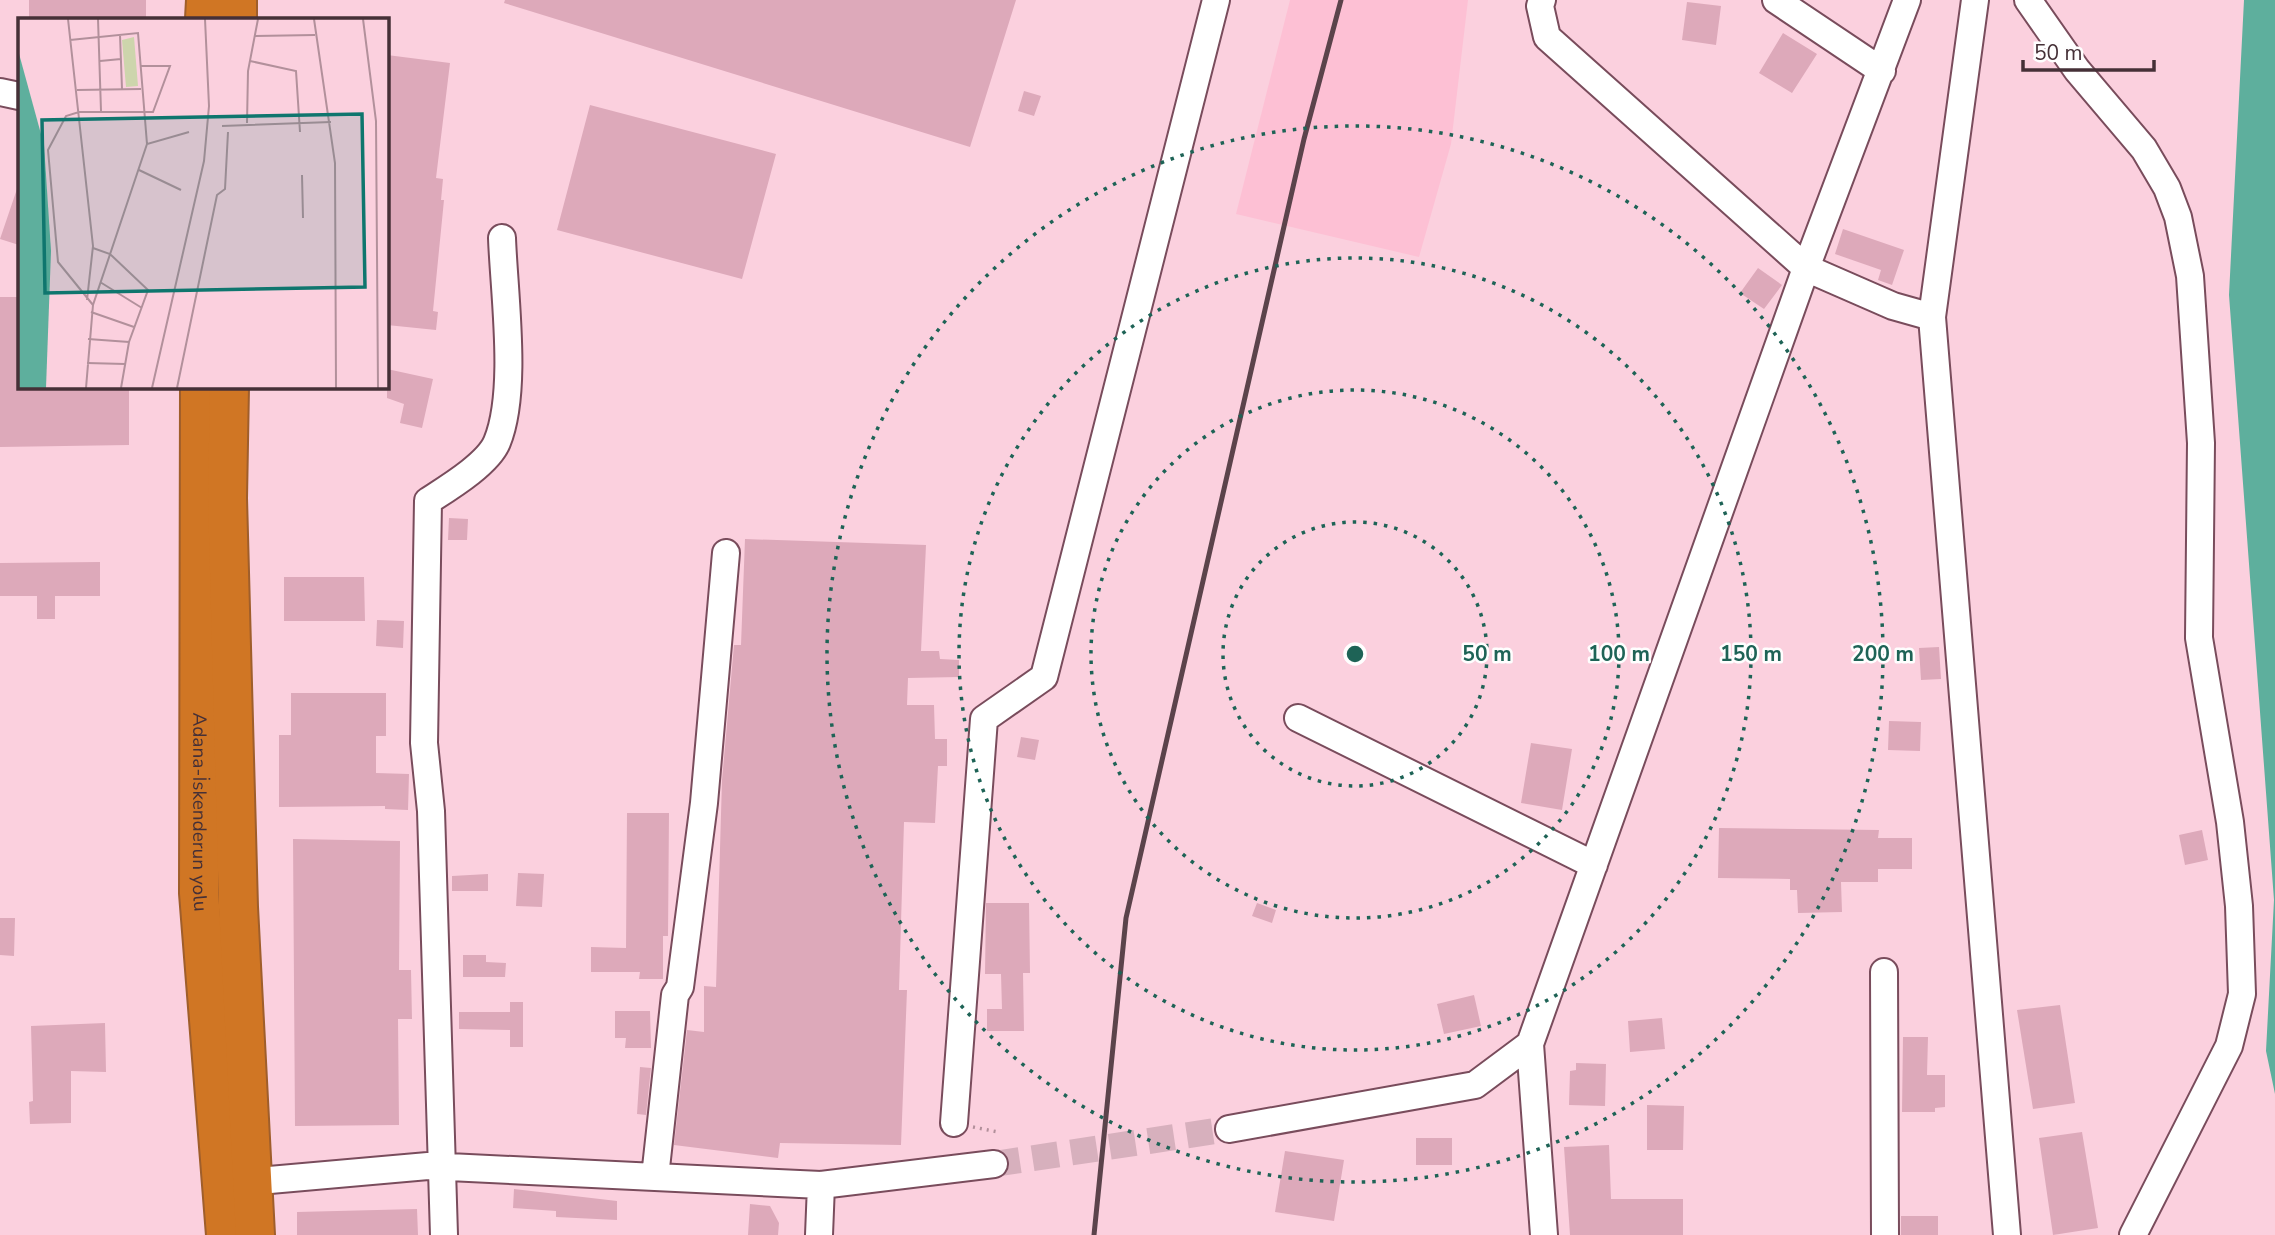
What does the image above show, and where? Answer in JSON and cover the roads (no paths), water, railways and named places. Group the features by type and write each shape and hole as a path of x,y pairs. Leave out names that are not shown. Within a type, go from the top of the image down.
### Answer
{"highway":[{"path":"205,18 206,0"},
{"path":"237,0 237,18"},
{"name":"Adana-İskenderun yolu","path":"200,388 199,892 235,1183 226,1235"},
{"path":"229,388 228,539 238,907 235,1183 255,1235"}],"street":[{"path":"954,1123 984,719 1044,677 1216,0"},
{"path":"1542,0 1540,6 1547,37 1806,268 1893,306 1932,317"},
{"path":"1776,0 1882,71"},
{"path":"1544,1235 1530,1044 1806,268 1907,0"},
{"path":"1975,0 1932,317 2007,1235"},
{"path":"2028,0 2077,69 2144,149 2167,188 2178,217 2191,288 2201,443 2199,638 2230,822 2239,906 2242,995 2229,1046 2133,1235"},
{"path":"0,92 18,96"},
{"path":"444,1235 430,811 424,743 428,501 467,474 497,444 508,394 502,238"},
{"path":"654,1177 675,995 680,986 704,803 726,553"},
{"path":"1298,718 1594,865"},
{"path":"1884,971 1885,1235"},
{"path":"1229,1129 1475,1086 1530,1044"},
{"path":"235,1183 442,1167 821,1185 994,1164"},
{"path":"818,1235 821,1185"}],"tunnel":[{"path":"994,1164 1229,1129"}],"railway":[{"path":"1094,1235 1126,918 1304,139 1341,0"}]}
